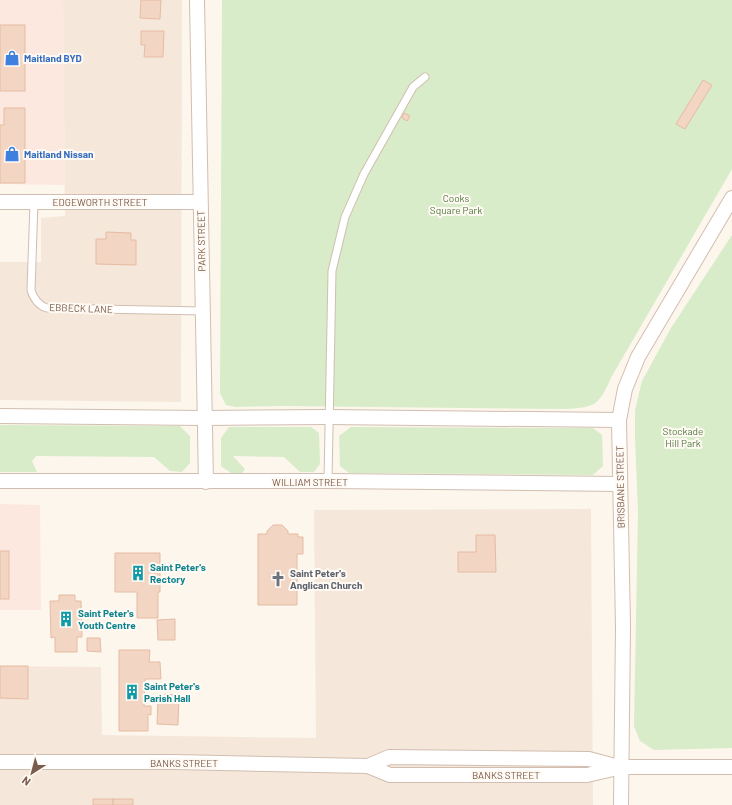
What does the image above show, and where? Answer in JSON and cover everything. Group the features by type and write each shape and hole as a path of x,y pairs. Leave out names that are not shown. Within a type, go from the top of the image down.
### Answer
{"street":[{"name":"PARK STREET","path":"197,0 206,482"},
{"name":"BRISBANE STREET","path":"621,805 623,626 619,420 625,389 638,357 732,198"},
{"name":"EDGEWORTH STREET","path":"0,202 200,202"},
{"path":"0,416 205,418 328,416 619,420"},
{"name":"WILLIAM STREET","path":"0,481 328,481 620,484"},
{"name":"BANKS STREET","path":"0,762 174,762 368,766 390,775 587,775 622,768 732,767"}],"lane":[{"path":"328,481 328,416 332,271 345,217 364,174 413,87 425,77"},
{"name":"EBBECK LANE","path":"34,202 31,290 36,300 42,306 47,308 203,311"}],"shaded area":[{"path":"0,0 63,0 65,185 0,184"},
{"path":"63,0 182,0 181,402 0,400 0,262 41,262 41,218 65,216"},
{"path":"0,504 40,505 41,610 0,610"},
{"path":"591,509 593,805 0,805 0,666 101,667 102,735 316,738 314,510"}],"green space":[{"name":"Cooks Square Park","path":"222,0 732,0 732,169 603,394 595,403 590,406 565,409 285,406 235,407 226,405 220,393"},
{"name":"Stockade Hill Park","path":"732,235 732,748 654,750 640,741 634,726 638,512 635,410 642,381 671,328"},
{"path":"0,425 180,426 190,436 190,463 182,472 170,471 154,457 36,456 32,461 37,472 0,472"},
{"path":"229,427 311,427 319,433 320,464 314,472 300,472 284,457 233,456 245,469 242,473 231,473 221,466 221,438"},
{"path":"351,427 593,428 602,435 603,466 593,475 349,473 340,466 339,436"}],"building":[{"path":"141,0 161,0 160,19 140,18"},
{"name":"Maitland BYD","path":"0,25 25,25 25,91 0,91"},
{"path":"141,31 164,31 163,57 144,57 145,45 141,45"},
{"path":"703,80 712,85 685,129 676,124"},
{"name":"Maitland Nissan","path":"4,108 25,108 25,183 0,183 0,125 4,125"},
{"path":"404,113 410,116 407,121 402,118"},
{"path":"106,232 131,233 131,240 136,240 136,265 96,264 96,239 106,239"},
{"name":"Saint Peter's Anglican Church","path":"273,525 282,525 288,531 288,534 298,534 298,537 303,537 303,554 297,554 297,605 258,605 258,534 267,534 267,531"},
{"path":"476,535 495,535 496,572 458,572 458,552 476,552"},
{"path":"0,551 9,551 9,599 0,599"},
{"name":"Saint Peter's Rectory","path":"115,553 160,553 158,618 137,618 137,592 115,592"},
{"name":"Saint Peter's Youth Centre","path":"59,595 75,595 75,601 81,601 82,637 77,637 77,652 55,652 55,637 51,638 50,601 59,601"},
{"path":"175,619 175,640 158,640 157,620"},
{"path":"87,638 100,638 101,652 87,651"},
{"name":"Saint Peter's Parish Hall","path":"119,650 150,650 149,662 160,662 161,679 145,679 144,706 151,706 151,715 148,714 148,731 119,731"},
{"path":"0,666 28,666 28,699 0,698"},
{"path":"165,694 178,695 178,725 157,724 158,699 164,699"},
{"path":"93,799 113,799 113,805 93,805"},
{"path":"113,799 133,799 133,805 113,805"}],"place":[{"name":"Maitland BYD","path":"12,58"},
{"name":"Maitland Nissan","path":"12,154"},
{"name":"Saint Peter's Rectory","path":"138,573"},
{"name":"Saint Peter's Anglican Church","path":"278,579"},
{"name":"Saint Peter's Youth Centre","path":"66,619"},
{"name":"Saint Peter's Parish Hall","path":"132,692"}]}
